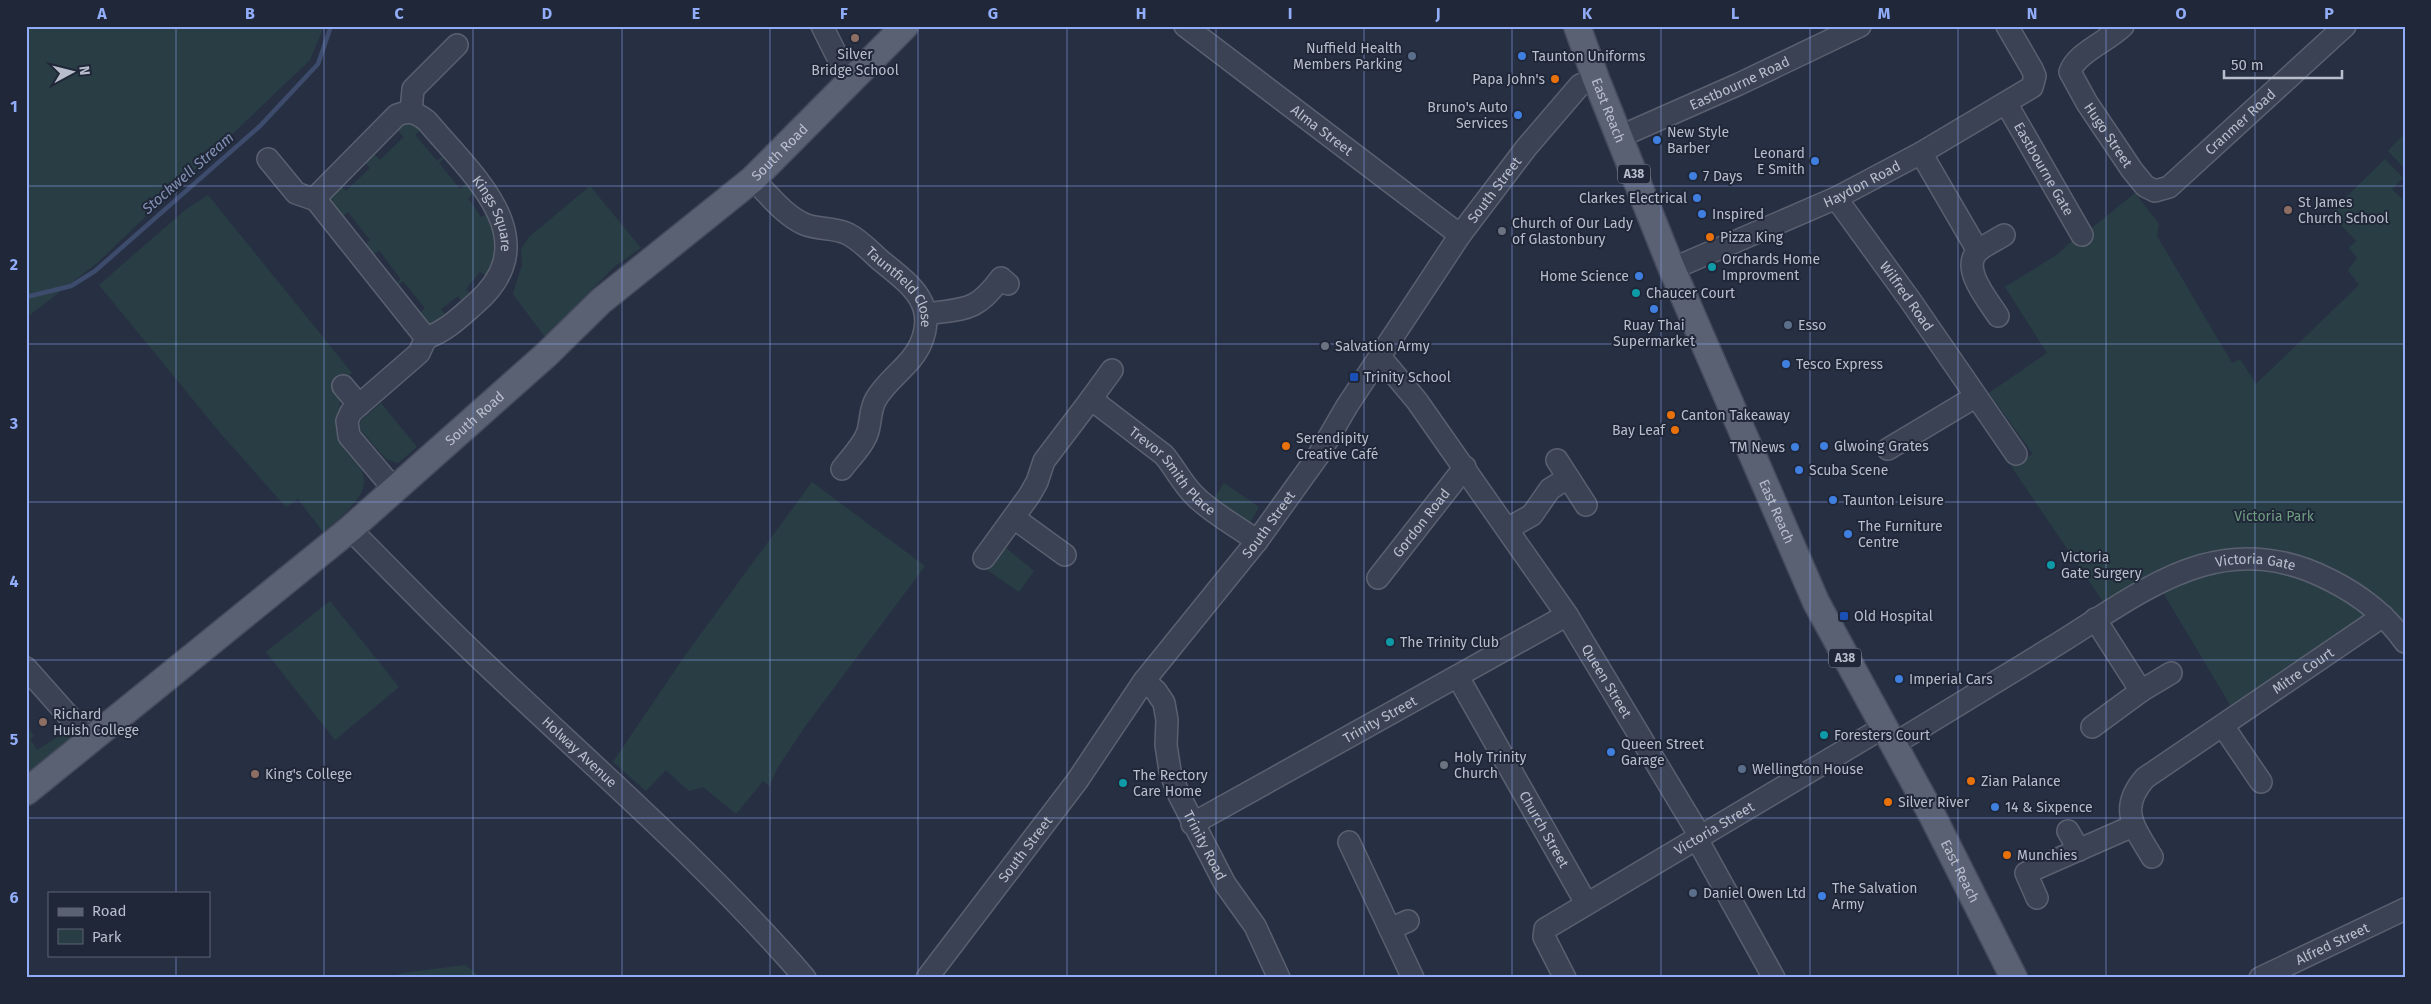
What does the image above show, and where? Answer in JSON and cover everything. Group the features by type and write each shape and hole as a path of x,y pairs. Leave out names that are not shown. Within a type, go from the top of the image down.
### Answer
{"main road":[{"name":"South Road","path":"26,792 350,529 547,354 601,302 753,179 905,26"},
{"name":"East Reach","path":"1578,26 1596,79 1672,269 1816,602 1889,736 2014,978"}],"street":[{"path":"822,26 837,56 854,76"},
{"name":"Alma Street","path":"1184,26 1460,235"},
{"name":"Eastbourne Road","path":"1619,137 1739,84 1860,26"},
{"name":"Haydon Road","path":"1672,269 1836,198 1922,153 2032,87 2035,76 2007,26"},
{"name":"Hugo Street","path":"2123,26 2104,42 2082,56 2073,64 2070,72 2087,103 2132,170 2145,186 2155,191"},
{"name":"Cranmer Road","path":"2155,191 2169,187 2345,26"},
{"path":"316,200 317,196 398,115 411,112 413,89 457,45"},
{"name":"South Street","path":"934,975 1077,781 1144,681 1257,541 1318,456 1378,359 1460,235 1526,148 1580,85 1596,79"},
{"name":"Eastbourne Gate","path":"2006,103 2082,235"},
{"name":"Kings Square","path":"394,488 350,436 347,421 351,412 419,353 426,338 442,332 487,293 504,265 506,242 505,227 493,201 427,121 411,112"},
{"path":"1922,153 1978,251"},
{"path":"268,159 296,194 316,200 426,338"},
{"name":"Tauntfield Close","path":"753,179 776,202 804,224 835,228 850,234 912,286 926,314 927,326 921,344 915,354 887,383 876,399 872,409 868,433 842,468"},
{"name":"Wilfred Road","path":"1836,198 1910,300 2016,454"},
{"path":"1998,316 1972,273 1972,258 1978,251 2004,235"},
{"path":"926,314 971,308 988,296 1001,278 1008,284"},
{"name":"Queen Street","path":"1378,359 1386,364 1417,401 1465,467 1566,615 1634,723 1774,978"},
{"path":"984,558 1014,518 1037,482 1044,461 1112,370"},
{"path":"343,386 358,405"},
{"path":"1888,449 1975,397"},
{"name":"Trevor Smith Place","path":"1090,400 1164,455 1199,500 1257,541"},
{"path":"1557,460 1586,505"},
{"name":"Gordon Road","path":"1378,578 1465,467"},
{"path":"1507,529 1532,515 1550,489 1568,478"},
{"path":"1014,518 1065,555"},
{"name":"Holway Avenue","path":"350,529 475,654 655,820 756,922 805,978"},
{"name":"Victoria Gate","path":"1889,736 2095,619 2126,599 2199,564 2232,559 2270,560 2315,572 2346,588 2383,616 2405,642"},
{"name":"Trinity Street","path":"1192,824 1458,678 1566,615"},
{"name":"Mitre Court","path":"2152,857 2133,826 2131,810 2133,792 2146,778 2383,616"},
{"path":"2095,619 2141,691"},
{"path":"26,668 90,740"},
{"path":"2092,727 2141,691 2171,673"},
{"name":"Church Street","path":"1458,678 1586,903"},
{"name":"Trinity Road","path":"1144,681 1156,691 1164,703 1167,720 1166,745 1170,771 1192,824 1224,884 1255,926 1279,978"},
{"path":"2223,726 2261,782"},
{"name":"Victoria Street","path":"1565,978 1544,937 1545,929 1698,838 1889,736"},
{"path":"2036,898 2026,873 2133,826"},
{"path":"2068,831 2079,850"},
{"path":"1349,842 1399,925 1413,978"},
{"name":"Alfred Street","path":"2260,978 2405,909"}],"green space":[{"path":"26,26 324,26 310,60 97,263 26,318"},
{"path":"405,120 425,127 415,135 437,161 446,153 448,155 439,163 460,189 469,181 478,191 468,198 481,217 492,212 499,242 491,278 480,272 466,289 474,299 466,306 458,296 441,309 449,320 433,329 416,316 425,308 403,281 394,288 392,286 401,279 379,250 370,258 361,248 370,240 348,212 338,220 330,209 328,193 337,182 346,191 370,168 362,159 371,151 380,160 404,137 395,128"},
{"path":"2405,129 2405,169 2388,151 2402,136"},
{"name":"Victoria Park","path":"2385,159 2403,178 2392,189 2405,202 2405,626 2382,606 2232,708 2165,596 2157,577 2106,606 2011,466 2033,454 1989,393 2047,353 2005,287 2058,254 2073,240 2093,227 2135,193 2159,224 2157,236 2232,363 2240,359 2256,384 2359,285 2348,270 2357,258 2349,248 2356,241 2341,225 2344,222 2333,210"},
{"path":"590,186 641,248 614,267 545,337 513,294 522,265 521,249 530,236"},
{"path":"208,195 352,373 333,388 340,401 336,426 340,443 358,465 363,475 364,484 361,494 355,503 323,532 298,499 286,507 222,435 99,285 185,210"},
{"path":"381,403 417,447 398,463 386,459 359,428 361,420"},
{"path":"812,482 925,566 804,728 778,767 769,786 763,781 736,814 703,787 689,791 666,770 646,791 613,762 684,657"},
{"path":"1224,483 1259,507 1248,526 1213,500"},
{"path":"1005,547 1034,571 1019,592 987,570"},
{"path":"330,601 399,687 335,740 266,652"},
{"path":"26,725 34,736 30,739 37,750 65,732 73,737 26,773"},
{"path":"465,965 482,978 386,978 403,973"}],"waterway":[{"name":"Stockwell Stream","path":"26,297 71,286 95,271 260,126 318,64 331,26"}],"place":[{"name":"Silver Bridge School","path":"855,38"},
{"name":"Nuffield Health Members Parking","path":"1412,56"},
{"name":"Taunton Uniforms","path":"1522,56"},
{"name":"Papa John's","path":"1555,79"},
{"name":"Bruno's Auto Services","path":"1518,115"},
{"name":"New Style Barber","path":"1657,140"},
{"name":"Leonard E Smith","path":"1815,161"},
{"name":"7 Days","path":"1693,176"},
{"name":"Clarkes Electrical","path":"1697,198"},
{"name":"St James Church School","path":"2288,210"},
{"name":"Inspired","path":"1702,214"},
{"name":"Church of Our Lady of Glastonbury","path":"1502,231"},
{"name":"Pizza King","path":"1710,237"},
{"name":"Orchards Home Improvment","path":"1712,267"},
{"name":"Home Science","path":"1639,276"},
{"name":"Chaucer Court","path":"1636,293"},
{"name":"Ruay Thai Supermarket","path":"1654,309"},
{"name":"Esso","path":"1788,325"},
{"name":"Salvation Army","path":"1325,346"},
{"name":"Tesco Express","path":"1786,364"},
{"name":"Trinity School","path":"1354,377"},
{"name":"Canton Takeaway","path":"1671,415"},
{"name":"Bay Leaf","path":"1675,430"},
{"name":"Serendipity Creative Café","path":"1286,446"},
{"name":"Glwoing Grates","path":"1824,446"},
{"name":"TM News","path":"1795,447"},
{"name":"Scuba Scene","path":"1799,470"},
{"name":"Taunton Leisure","path":"1833,500"},
{"name":"The Furniture Centre","path":"1848,534"},
{"name":"Victoria Gate Surgery","path":"2051,565"},
{"name":"Old Hospital","path":"1844,616"},
{"name":"The Trinity Club","path":"1390,642"},
{"name":"Imperial Cars","path":"1899,679"},
{"name":"Richard Huish College","path":"43,722"},
{"name":"Foresters Court","path":"1824,735"},
{"name":"Queen Street Garage","path":"1611,752"},
{"name":"Holy Trinity Church","path":"1444,765"},
{"name":"Wellington House","path":"1742,769"},
{"name":"King's College","path":"255,774"},
{"name":"Zian Palance","path":"1971,781"},
{"name":"The Rectory Care Home","path":"1123,783"},
{"name":"Silver River","path":"1888,802"},
{"name":"14 & Sixpence","path":"1995,807"},
{"name":"Munchies","path":"2007,855"},
{"name":"Daniel Owen Ltd","path":"1693,893"},
{"name":"The Salvation Army","path":"1822,896"}]}
